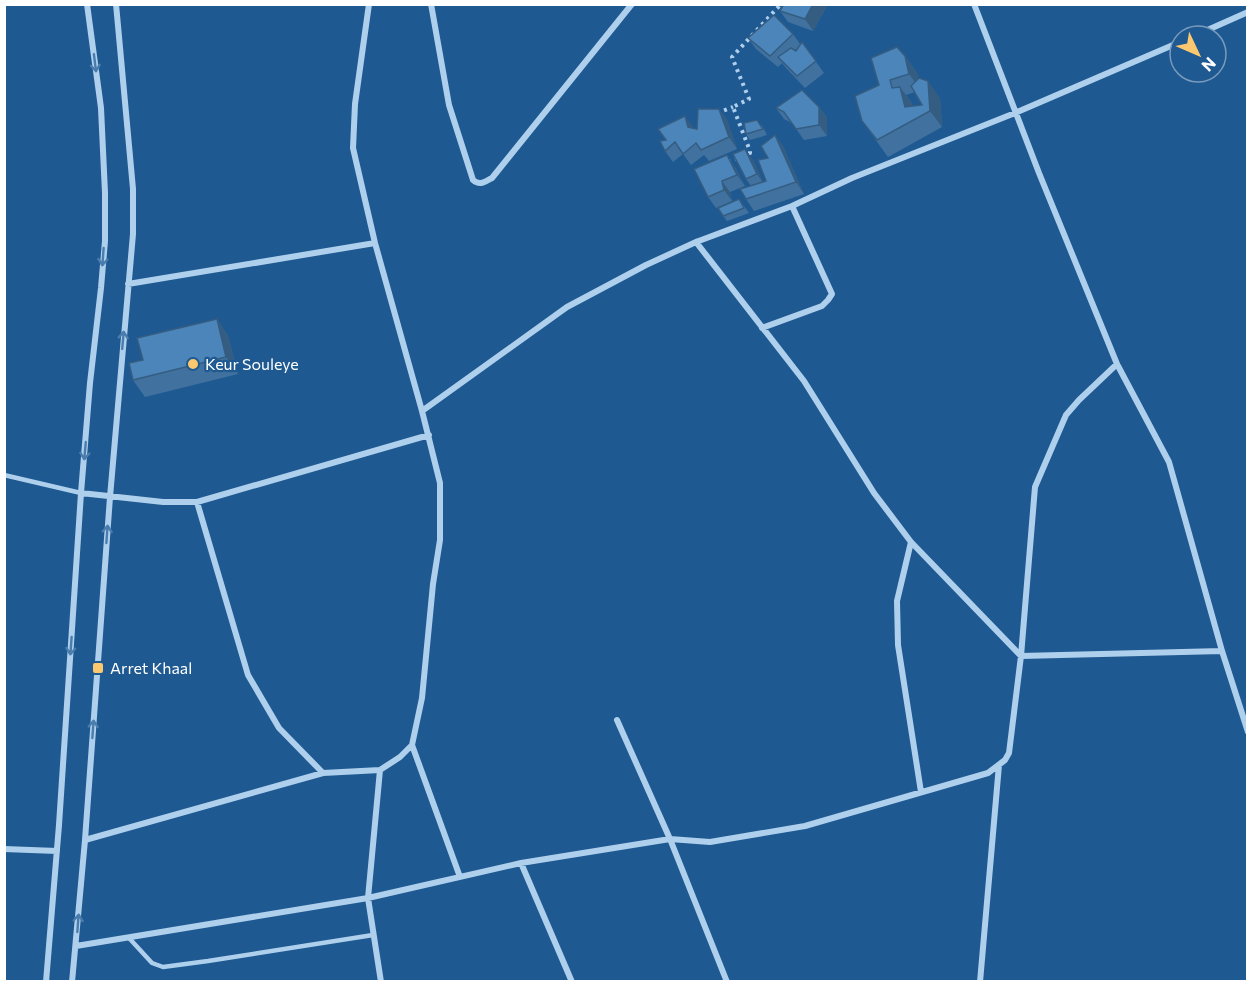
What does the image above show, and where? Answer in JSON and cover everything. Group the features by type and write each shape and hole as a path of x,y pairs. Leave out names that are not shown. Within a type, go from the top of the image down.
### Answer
{"street":[{"path":"46,981 81,493 105,241 101,108 87,4"},
{"path":"72,981 133,234 133,189 116,4"},
{"path":"369,4 356,104 353,148 375,243 423,411 440,483 440,540 422,698 412,745 460,877"},
{"path":"431,4 449,105 473,180 481,184 492,178 632,4"},
{"path":"974,4 1117,364 1169,462 1222,651 1248,732"},
{"path":"1221,24 1248,12"},
{"path":"423,411 567,307 646,265 696,242 792,206 852,178 1168,47"},
{"path":"762,328 822,306 832,294 792,206"},
{"path":"696,242 804,381 874,493 911,542 1021,656 1222,651"},
{"path":"128,284 375,243"},
{"path":"76,946 368,898 522,863 670,839 710,842 805,826 988,773 1005,760 1009,753 1021,656 1035,487 1066,415 1117,364"},
{"path":"81,493 163,502 197,501 429,435"},
{"path":"197,501 249,675 279,728 323,773"},
{"path":"911,542 897,601 898,645 921,792"},
{"path":"1239,704 1248,701"},
{"path":"617,720 670,839 726,981"},
{"path":"85,840 323,773 380,770 400,757 412,745"},
{"path":"980,981 999,765"},
{"path":"380,770 368,898 381,981"},
{"path":"4,849 57,850"},
{"path":"522,863 572,981"},
{"path":"375,981 379,971"}],"lane":[{"path":"4,475 81,493"},
{"path":"129,938 153,963 163,967 374,935"}],"path":[{"path":"710,116 749,99 732,57 781,4"},
{"path":"718,166 750,152 733,107"}],"building":[{"path":"784,4 813,4 805,19 780,11"},
{"path":"774,15 793,34 770,56 748,38"},
{"path":"802,42 816,61 797,76 778,57 791,48 796,51"},
{"path":"897,47 905,56 909,74 890,80 892,88 900,87 905,107 922,105 911,86 919,78 928,81 930,111 877,140 862,121 855,96 879,85 871,58"},
{"path":"802,90 819,107 819,125 796,129 784,112 776,108"},
{"path":"698,109 719,109 729,137 701,150 696,143 683,154 675,142 665,151 660,141 666,140 658,129 685,116 688,127 697,129"},
{"path":"757,120 763,129 746,134 744,123"},
{"path":"775,135 796,182 746,199 740,189 766,181 758,160 768,158 761,146"},
{"path":"745,149 757,174 746,179 733,154"},
{"path":"727,155 737,175 722,181 724,190 708,197 694,169"},
{"path":"739,199 744,208 723,216 718,208"},
{"path":"217,319 226,357 133,380 129,363 143,360 137,338"}],"place":[{"name":"Keur Souleye","path":"193,364"},
{"name":"Arret Khaal","path":"98,668"}]}
